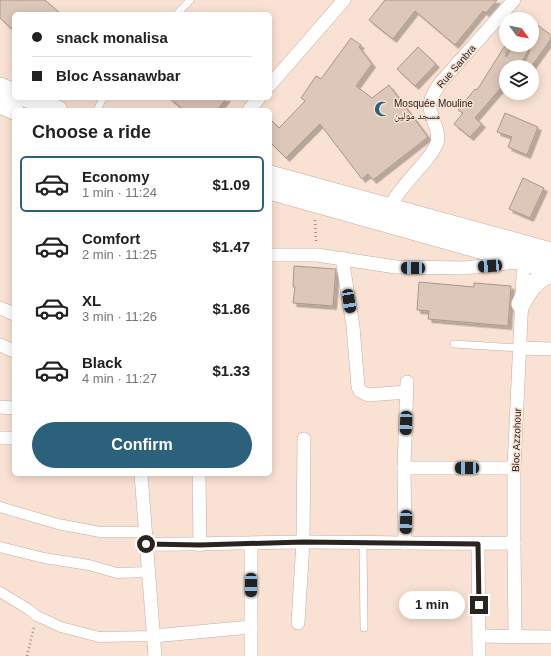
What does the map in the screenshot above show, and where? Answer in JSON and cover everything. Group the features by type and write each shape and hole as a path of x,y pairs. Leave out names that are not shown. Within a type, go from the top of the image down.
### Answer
{"main road":[{"path":"0,87 12,92"},
{"path":"32,100 53,108"},
{"path":"0,104 12,109"},
{"path":"272,176 386,214 524,253 551,269"},
{"path":"272,190 386,214"},
{"path":"524,253 551,252"},
{"path":"521,304 536,282 551,272"}],"street":[{"path":"272,83 344,0"},
{"name":"Rue Sanbra","path":"386,214 397,195 432,153 437,143 438,136 430,106 432,97 440,82 514,0"},
{"path":"251,108 257,100"},
{"path":"272,255 317,254 379,265 439,268 490,266 524,253"},
{"name":"Bloc Azzohour","path":"515,636 514,468 524,253"},
{"path":"342,258 353,326 358,387 360,391 368,395 407,387 404,468 405,543"},
{"path":"0,308 12,313"},
{"path":"0,345 12,350"},
{"path":"519,348 551,349"},
{"path":"0,407 12,408"},
{"path":"0,438 12,438"},
{"path":"298,623 303,542 304,439"},
{"path":"404,468 514,468"},
{"path":"141,476 155,656"},
{"path":"200,476 200,545"},
{"path":"0,507 58,524 100,532 200,545 303,542 514,543"},
{"path":"251,543 251,656"},
{"path":"478,544 479,656"},
{"path":"0,547 44,558 89,565 117,573 148,572"},
{"path":"0,592 37,616 61,627 99,637 153,636 251,627"},
{"path":"479,636 551,637"}],"lane":[{"path":"179,12 190,0"},
{"path":"454,344 519,348"},
{"path":"363,543 364,628"}],"path":[{"path":"315,220 317,254"},
{"path":"27,656 37,616"}],"building":[{"path":"0,0 45,0 59,12 12,12 12,29 0,18"},
{"path":"385,0 497,0 486,13 483,11 455,45 415,11 393,39 369,20"},
{"path":"539,26 551,35 551,39 536,60 526,60 529,52 539,52"},
{"path":"351,38 361,45 359,47 372,64 356,86 372,98 389,85 428,137 373,180 368,174 362,179 320,124 286,158 272,144 272,121 279,128 305,101 301,98 316,76 321,79"},
{"path":"418,47 436,64 415,86 397,69"},
{"path":"501,52 506,52 506,57 509,52 528,52 523,60 499,60 499,90 475,118 482,124 470,137 454,124 463,113 458,110 475,89 477,90"},
{"path":"172,100 225,100 219,108 182,108"},
{"path":"505,113 538,127 527,155 508,147 512,137 497,132"},
{"path":"523,178 544,188 530,218 509,209"},
{"path":"294,266 336,269 333,306 293,303 295,287 293,287"},
{"path":"419,282 474,287 474,283 511,286 508,326 428,319 429,311 417,310"}],"place":[{"name":"Mosquée Mouline مسجد مولين","path":"382,109"}],"route":[{"path":"146,544 200,545 303,542 478,544 479,605"}]}
